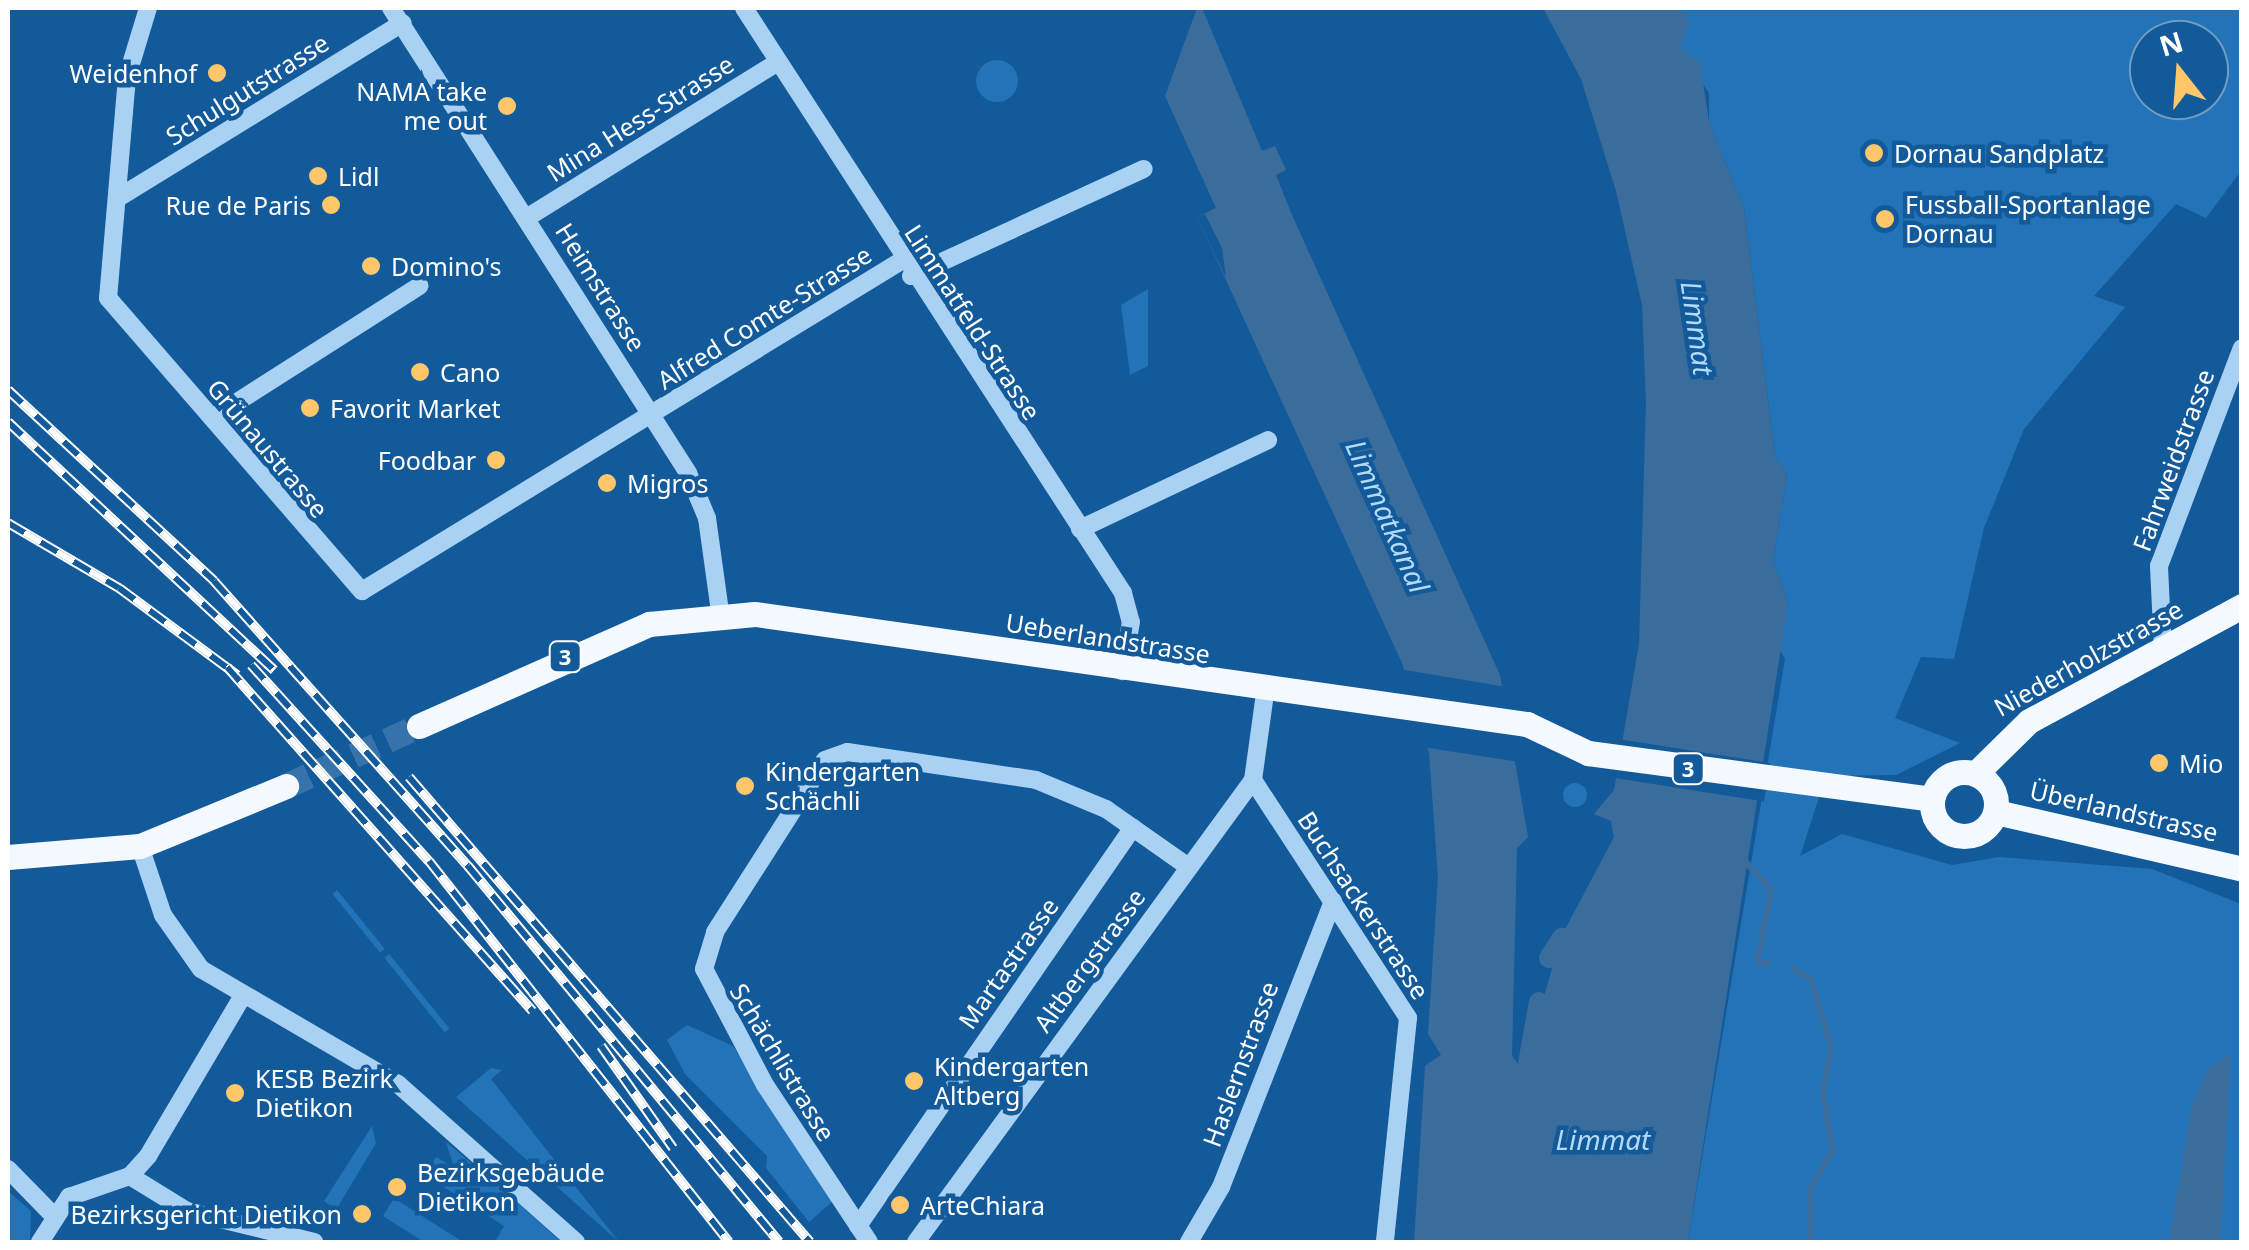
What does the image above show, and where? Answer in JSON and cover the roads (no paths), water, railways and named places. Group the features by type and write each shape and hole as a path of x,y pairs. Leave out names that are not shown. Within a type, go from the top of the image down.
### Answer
{"main road":[{"name":"Niederholzstrasse","path":"1976,774 2010,734 2242,606"},
{"name":"Ueberlandstrasse","path":"418,726 619,635 720,612 1265,693 1401,705 1527,724 1574,748 1802,788 1932,799"},
{"path":"1932,799 1943,779 1976,774"},
{"name":"Überlandstrasse","path":"1932,799 1937,822 1957,836 1981,832 1996,812 1991,785 1976,774"},
{"path":"8,857 140,846 286,786"},
{"name":"Überlandstrasse","path":"1996,812 2240,870"}],"street":[{"name":"Grünaustrasse","path":"148,8 127,77 108,298 362,591 653,415"},
{"name":"Heimstrasse","path":"390,8 653,415 707,518 720,612"},
{"name":"Limmatfeld-Strasse","path":"744,8 906,268 1128,605 1122,671"},
{"name":"Schulgutstrasse","path":"118,198 403,23"},
{"name":"Mina Hess-Strasse","path":"528,217 778,62"},
{"name":"Alfred Comte-Strasse","path":"653,415 906,268 1144,169"},
{"path":"212,418 420,286"},
{"name":"Fahrweidstrasse","path":"2163,649 2159,566 2242,348"},
{"path":"1080,530 1268,440"},
{"name":"Altbergstrasse","path":"916,1242 1253,780 1265,693"},
{"name":"Schächlistrasse","path":"864,1234 706,980 707,949 736,899 837,753 1036,780 1133,828"},
{"name":"Buchsackerstrasse","path":"1253,780 1408,1018 1384,1242"},
{"path":"1133,828 1187,866"},
{"name":"Martastrasse","path":"864,1234 1133,828"},
{"path":"140,846 173,934 200,969 432,1109 576,1242"},
{"name":"Haslernstrasse","path":"1189,1242 1221,1187 1333,901"},
{"path":"40,1242 52,1213 91,1186 130,1176 242,997"},
{"path":"8,1168 52,1213"},
{"path":"130,1176 187,1211 314,1242"}],"water":[{"name":"Limmat","path":"1125,8 1202,8 1262,151 1275,146 1286,170 1276,175 1292,215 1500,675 1528,837 1517,848 1512,1056 1523,1070 1561,937 1614,837 1611,821 1594,814 1614,790 1639,644 1646,402 1642,305 1616,191 1581,79 1543,8 1677,8 1690,20 1680,48 1700,62 1709,122 1744,208 1775,457 1787,474 1773,560 1788,603 1688,1242 1414,1242 1425,1066 1441,1055 1428,1034 1438,877 1429,753 1402,663 1197,217 1216,208"},
{"path":"2231,1054 2220,1242 2169,1242 2191,1109 2208,1068"}],"waterway":[{"path":"1744,860 1771,890 1757,963 1768,963"},
{"path":"1549,958 1562,938"},
{"path":"1793,968 1811,980 1831,1047 1823,1094 1833,1150 1810,1190 1811,1242"},
{"path":"1528,1063 1539,1002"}],"tunnel":[{"path":"286,786 419,726"}],"railway":[{"path":"8,390 214,581 468,866 779,1242"},
{"path":"8,422 274,670"},
{"path":"8,523 119,588 237,675"},
{"path":"251,665 429,861 729,1242"},
{"path":"227,667 532,1011"},
{"path":"409,777 810,1242"},
{"path":"601,1046 673,1148"}],"place":[{"name":"Weidenhof","path":"217,73"},
{"name":"NAMA take me out","path":"507,106"},
{"name":"Dornau Sandplatz","path":"1874,153"},
{"name":"Lidl","path":"318,176"},
{"name":"Rue de Paris","path":"331,205"},
{"name":"Fussball-Sportanlage Dornau","path":"1885,219"},
{"name":"Domino's","path":"371,266"},
{"name":"Cano","path":"420,372"},
{"name":"Favorit Market","path":"310,408"},
{"name":"Foodbar","path":"496,460"},
{"name":"Migros","path":"607,483"},
{"name":"Mio","path":"2159,763"},
{"name":"Kindergarten Schächli","path":"745,786"},
{"name":"Kindergarten Altberg","path":"914,1081"},
{"name":"KESB Bezirk Dietikon","path":"235,1093"},
{"name":"Bezirksgebäude Dietikon","path":"397,1187"},
{"name":"ArteChiara","path":"900,1205"},
{"name":"Bezirksgericht Dietikon","path":"362,1214"}],"water label":[{"name":"Limmatkanal","path":"1388,516"}]}
